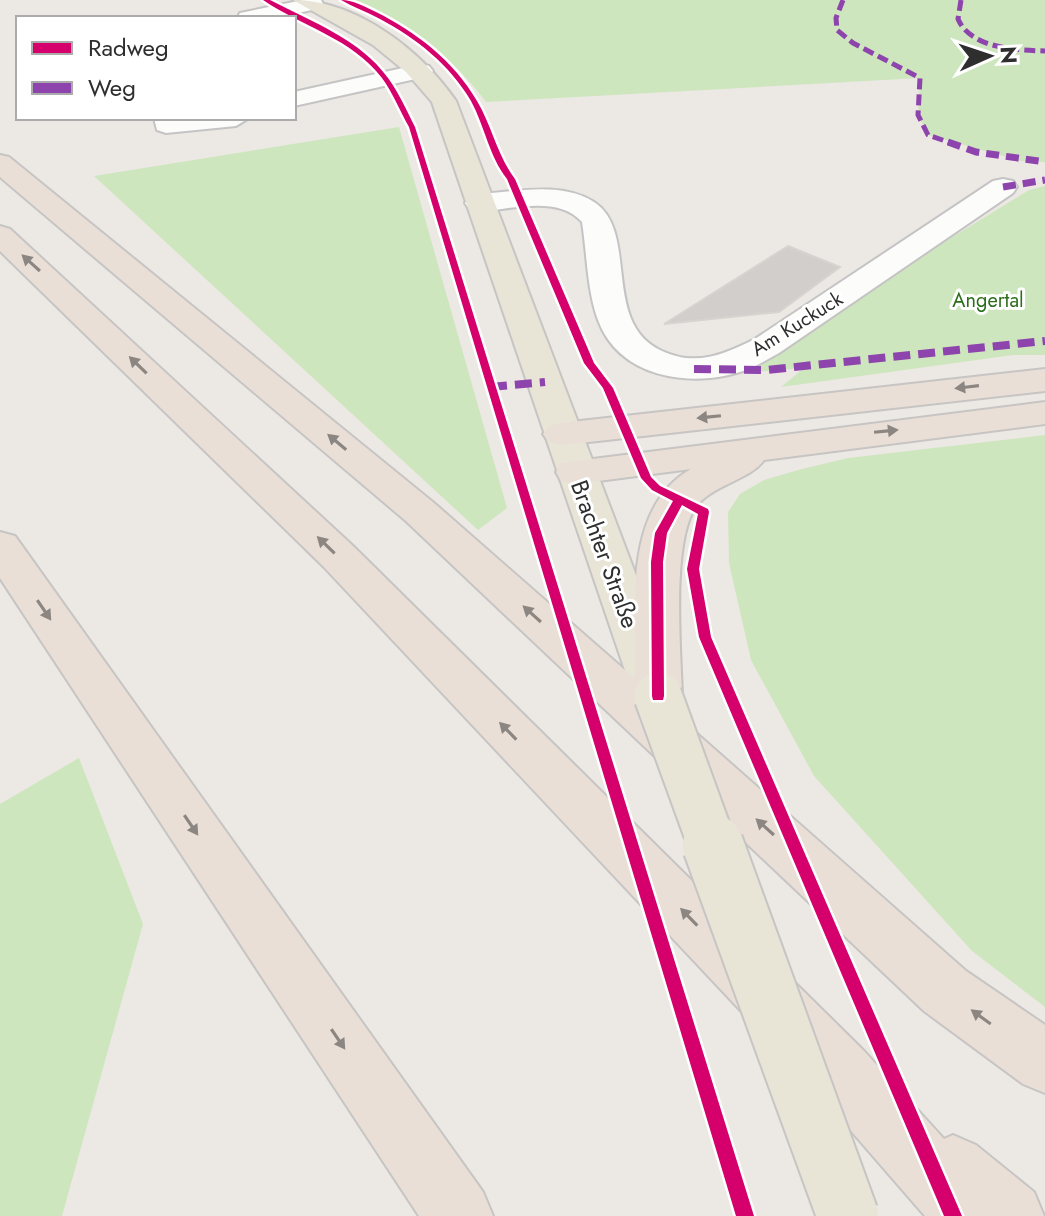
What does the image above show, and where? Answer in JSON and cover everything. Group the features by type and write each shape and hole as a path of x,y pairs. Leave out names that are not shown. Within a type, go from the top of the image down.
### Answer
{"highway":[{"path":"0,163 420,512 945,991 1045,1062"},
{"path":"0,235 338,556 842,1073 969,1216"},
{"path":"562,434 1045,380"},
{"path":"575,472 809,440 1045,413"},
{"path":"658,696 657,562 661,533 679,501 724,466 809,440"},
{"path":"0,546 459,1216"},
{"path":"842,1073 1010,1216"}],"main road":[{"name":"Brachter Straße","path":"308,2 375,35 421,71 452,118 608,567 848,1216"}],"lane":[{"path":"256,16 308,2"},
{"path":"296,99 421,71"},
{"path":"167,120 166,125 216,120"},
{"name":"Am Kuckuck","path":"479,203 556,200 577,203 590,211 596,221 615,320 627,343 643,357 666,365 694,369 730,365 767,346 1003,187"}],"green space":[{"path":"355,0 1045,0 1045,162 1021,161 928,135 918,115 920,78 486,102 458,70 427,42 393,19"},
{"path":"399,127 507,508 478,530 94,176"},
{"name":"Angertal","path":"1045,186 1045,355 1013,355 781,387 804,368 729,374 1029,190"},
{"path":"1045,435 1045,1007 972,951 814,776 751,660 729,563 728,512 740,494 764,480 802,469 848,458"},
{"path":"79,758 143,924 62,1216 0,1216 0,804"}],"building":[{"path":"788,246 840,267 779,312 664,324"}],"marked path":[{"path":"843,0 836,18 837,30 853,43 920,78 918,115 928,135 976,152 1045,162"},
{"path":"961,0 958,19 970,35 995,45 1045,51"},
{"path":"1003,187 1045,180"},
{"path":"694,369 766,370 1045,341"},
{"path":"490,387 545,382"}],"cycle path":[{"path":"266,0 360,52 385,78 412,127 745,1216"},
{"path":"344,0 382,17 418,40 463,84 479,111 498,161 511,179 589,363 608,388 646,478 656,488 704,512 693,569 705,637 953,1216"},
{"path":"658,696 657,562 661,533 679,501"}]}
